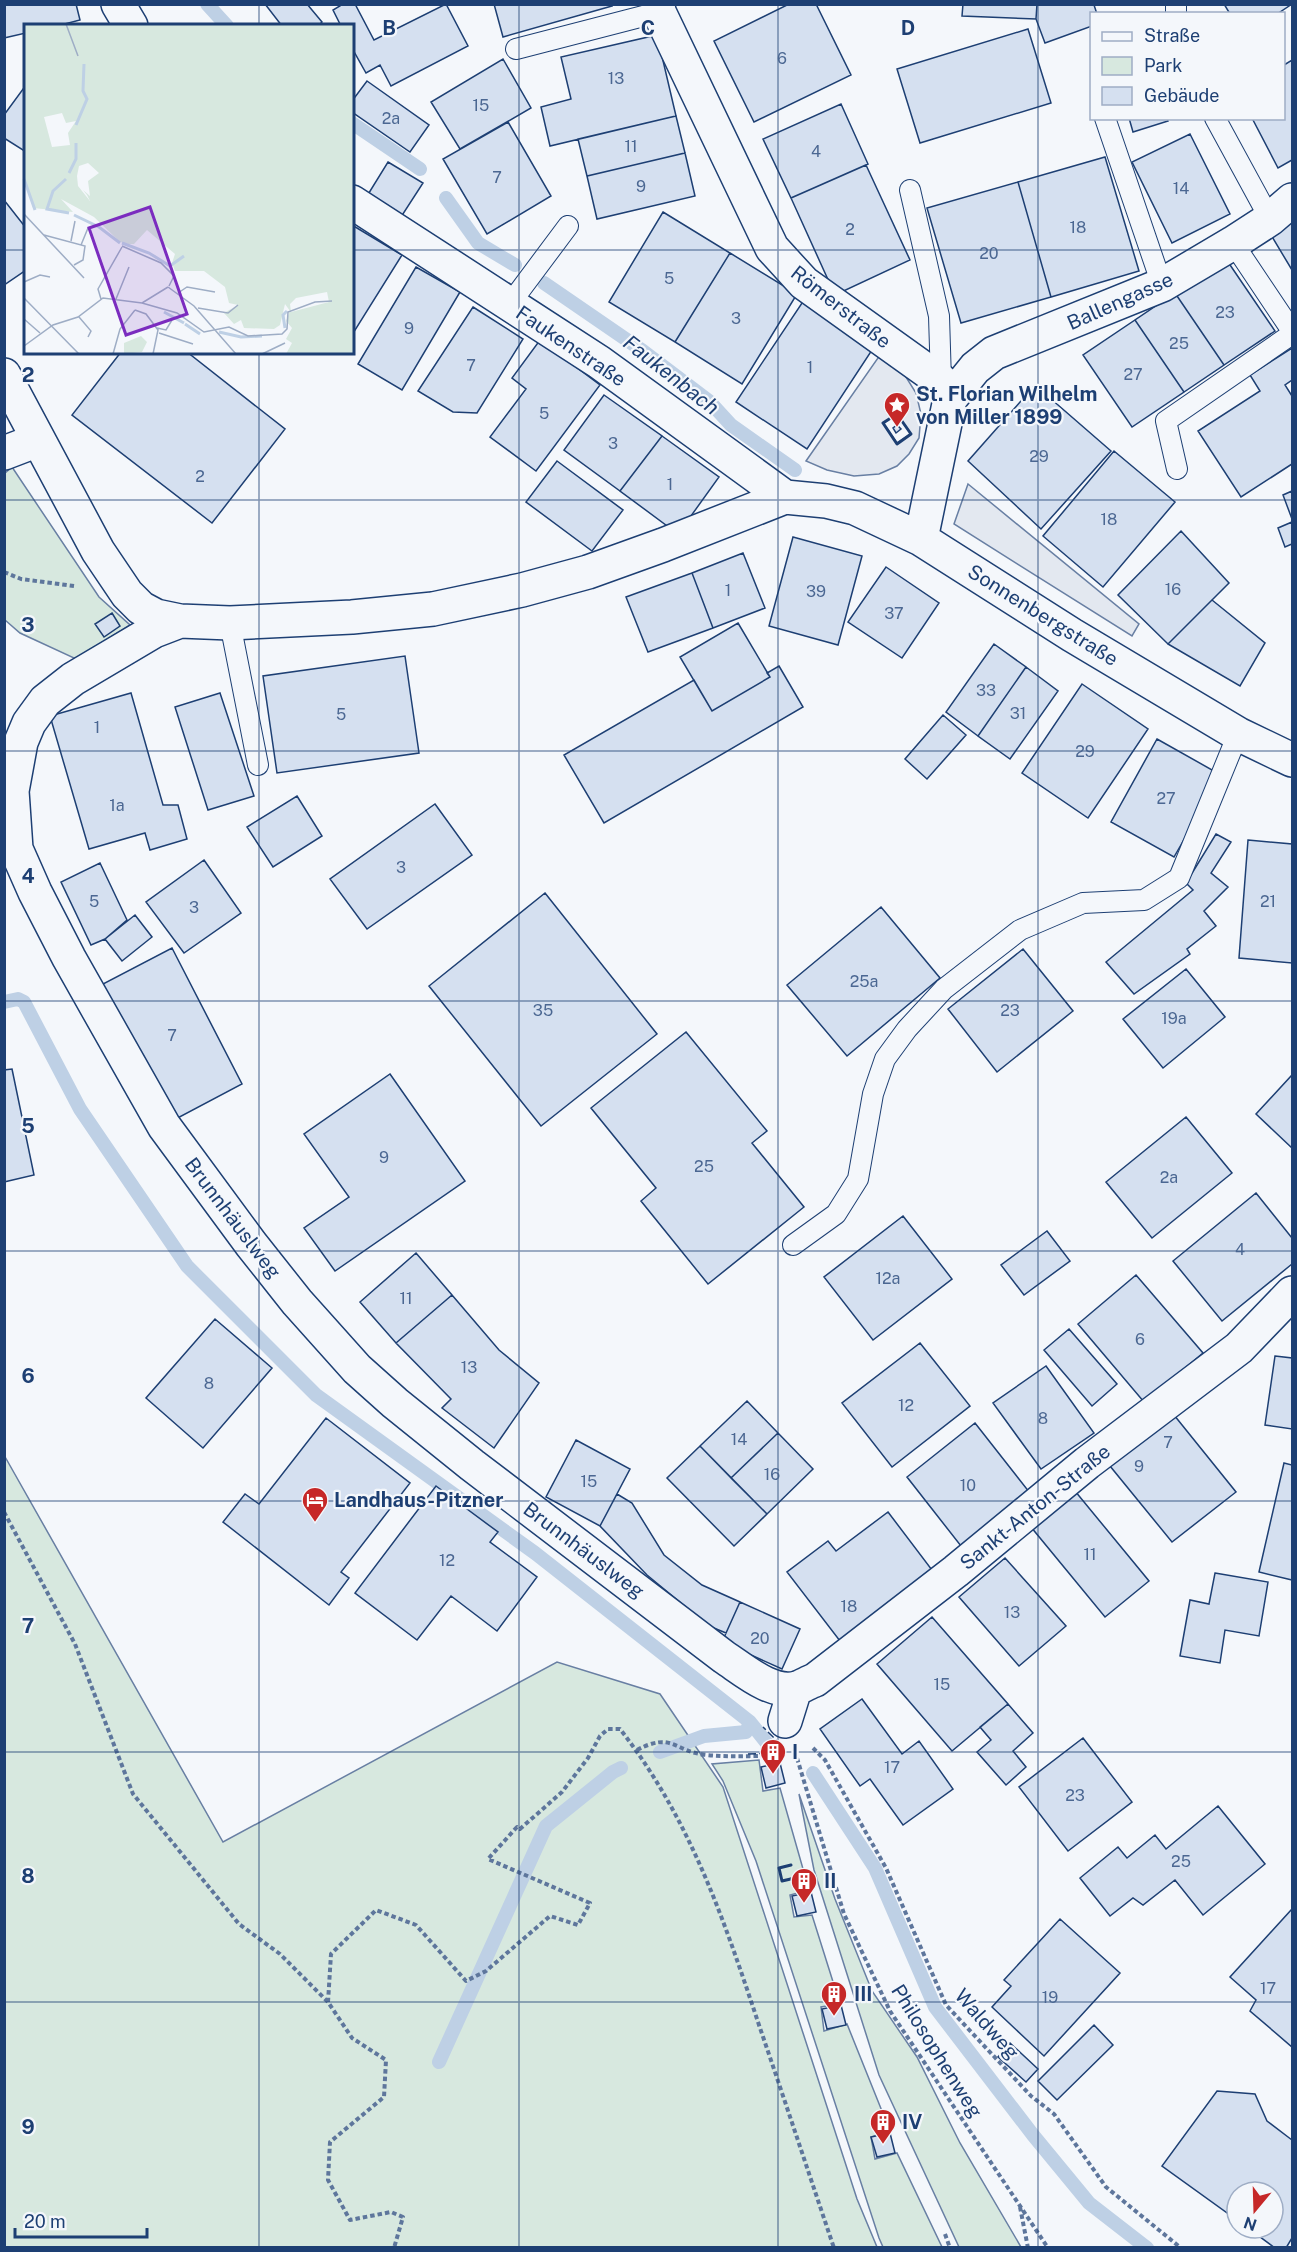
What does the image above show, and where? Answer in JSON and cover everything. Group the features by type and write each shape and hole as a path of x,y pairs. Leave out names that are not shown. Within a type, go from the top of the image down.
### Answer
{"street":[{"path":"117,4 129,24"},
{"name":"Römerstraße","path":"658,8 772,248 804,283 945,390"},
{"name":"Faukenstraße","path":"354,203 598,362 784,497"},
{"name":"Ballengasse","path":"945,390 994,353 1162,285 1233,243 1281,209"},
{"path":"4,375 98,551 127,594 141,608 156,616 180,621 230,623 352,617 433,609 522,590 588,572 784,497"},
{"path":"921,539 945,390"},
{"path":"4,453 38,440"},
{"name":"Sonnenbergstraße","path":"784,497 826,501 855,508 921,539 1072,634 1238,734 1293,760"},
{"name":"Brunnhäuslweg","path":"180,621 154,631 124,649 73,680 45,702 29,723 21,742 12,791 16,849 35,892 69,958 158,1116 200,1177 297,1302 357,1369 394,1403 724,1657 777,1688 795,1689"},
{"name":"Sankt-Anton-Straße","path":"795,1689 815,1680 956,1571 1087,1463 1239,1348 1293,1293"},
{"path":"785,1721 795,1689"}],"lane":[{"path":"516,49 658,8"},
{"path":"1105,120 1162,285"},
{"path":"1216,120 1281,209"},
{"path":"910,190 939,316 945,390"},
{"path":"509,305 568,226"},
{"path":"1177,469 1166,421 1293,333 1233,243"},
{"path":"230,623 258,765"},
{"path":"793,1245 836,1214 858,1179 873,1094 885,1059 907,1029 944,989 1020,930 1083,903 1144,900 1179,878 1238,734"}],"path":[{"path":"4,572 21,579 127,594"},
{"path":"4,1512 75,1644 133,1794 239,1924 280,1954 328,2002 352,2038 386,2060 384,2097 330,2142 328,2180 350,2220 391,2212 403,2217 394,2247"},
{"path":"636,1750 652,1742 666,1741 709,1756 776,1756 785,1721"},
{"name":"Philosophenweg","path":"785,1721 844,1914 890,2011 1048,2247"},
{"name":"Waldweg","path":"785,1721 825,1760 886,1868 946,2005 1031,2096 1054,2114 1106,2187 1181,2247"},
{"path":"328,2002 331,1954 376,1910 416,1925 466,1981 486,1971 550,1916 578,1925 590,1903 488,1858 517,1827 520,1829 562,1792 588,1758 600,1736 608,1729 620,1729 648,1767 684,1827 723,1919 834,2247"},
{"path":"1019,2205 1028,2247"},
{"path":"945,2234 950,2247"}],"green space":[{"path":"12,467 99,597 130,625 76,659 20,633 5,620 4,474"},
{"path":"4,1455 223,1842 557,1662 660,1694 723,1787 857,2199 877,2247 5,2247"},
{"path":"759,1760 763,1791 780,1788 809,1890 790,1895 794,1917 812,1915 840,2004 821,2007 824,2031 847,2024 890,2131 871,2137 875,2159 897,2153 942,2247 883,2247 879,2238 756,1861 723,1781 712,1764"},
{"path":"799,1794 835,1899 872,1991 917,2057 960,2143 1021,2247 959,2247 879,2075 814,1870"}],"shaded area":[{"path":"880,355 906,377 916,393 921,414 919,438 909,454 897,466 879,474 854,476 827,470 806,461","holes":["897,414 911,434 897,443 883,423"]},
{"path":"968,484 1139,624 1132,636 954,524"}],"building":[{"path":"4,4 76,4 80,20 65,24 24,24 24,33 4,38"},
{"path":"265,4 307,4 322,22 320,24 280,24"},
{"path":"343,4 355,4 374,40 446,4 468,46 391,86 380,65 366,73 354,52 354,24 340,24 333,10"},
{"path":"494,4 611,4 612,6 503,37"},
{"path":"789,4 816,4 851,75 754,122 714,41"},
{"path":"963,4 1037,4 1036,19 962,16"},
{"path":"1037,4 1097,4 1094,5 1096,12 1090,12 1090,27 1045,43 1036,19"},
{"path":"1224,4 1292,4 1280,12 1229,12"},
{"path":"1028,29 1051,103 920,143 897,69"},
{"path":"657,35 676,116 550,146 541,107 571,99 561,57"},
{"path":"503,59 531,108 460,149 431,102"},
{"path":"1292,60 1292,160 1278,168 1253,120 1285,120 1285,64"},
{"path":"367,81 429,125 410,152 354,113 354,98"},
{"path":"24,88 24,151 4,138 4,115"},
{"path":"841,104 868,164 791,198 763,139"},
{"path":"676,116 685,153 587,176 578,139"},
{"path":"1130,120 1168,121 1133,132"},
{"path":"508,122 551,196 487,234 443,159"},
{"path":"1190,134 1230,214 1172,243 1132,162"},
{"path":"685,153 695,196 597,219 587,176"},
{"path":"1105,157 1139,271 1051,297 1018,182"},
{"path":"388,162 423,183 401,217 367,196"},
{"path":"866,165 910,260 835,295 791,198"},
{"path":"1018,182 1051,297 961,323 927,208"},
{"path":"4,200 24,225 24,271 4,285"},
{"path":"663,212 730,253 675,342 609,302"},
{"path":"1292,221 1292,270 1271,235"},
{"path":"354,226 402,255 354,332"},
{"path":"730,253 797,294 742,384 675,342"},
{"path":"1226,259 1275,331 1224,365 1175,293"},
{"path":"416,267 460,292 402,390 358,364"},
{"path":"1175,293 1224,365 1184,392 1135,320"},
{"path":"804,300 874,347 807,449 736,402"},
{"path":"473,307 523,339 477,413 453,412 418,391"},
{"path":"1135,320 1184,392 1132,427 1083,355"},
{"path":"540,340 600,385 536,471 490,437 526,389 512,378"},
{"path":"1292,348 1292,380 1285,385 1292,396 1292,464 1241,497 1198,431 1260,391 1250,375"},
{"path":"119,354 190,354 285,429 212,523 72,415"},
{"path":"1035,385 1111,451 1041,529 968,461"},
{"path":"604,395 662,436 620,491 564,450"},
{"path":"897,425 901,429 896,433 893,428"},
{"path":"662,436 719,477 678,534 620,491"},
{"path":"1114,451 1175,502 1103,587 1043,536"},
{"path":"557,461 623,510 592,551 526,502"},
{"path":"1292,491 1292,519 1283,495"},
{"path":"1292,522 1292,544 1285,547 1278,528"},
{"path":"1181,531 1229,583 1168,644 1118,595"},
{"path":"793,537 862,556 838,645 769,626"},
{"path":"743,553 765,608 713,628 692,573"},
{"path":"886,567 939,603 902,658 848,622"},
{"path":"692,573 713,628 648,652 626,597"},
{"path":"1212,600 1265,643 1240,686 1168,644"},
{"path":"112,613 120,626 104,637 95,624"},
{"path":"738,623 770,677 712,711 680,657"},
{"path":"994,644 1026,667 978,736 946,712"},
{"path":"405,656 419,753 277,773 263,676"},
{"path":"779,666 803,707 604,823 564,755 694,680 712,711 770,677 767,673"},
{"path":"1026,667 1058,691 1010,759 978,736"},
{"path":"1082,684 1148,729 1088,818 1022,773"},
{"path":"131,693 163,805 178,805 187,839 150,850 145,833 89,849 50,716"},
{"path":"220,693 254,796 208,810 175,707"},
{"path":"943,715 966,735 927,779 905,759"},
{"path":"1157,739 1221,775 1174,857 1111,822"},
{"path":"297,796 322,836 273,867 247,827"},
{"path":"435,804 472,855 367,929 330,879"},
{"path":"1216,834 1231,842 1211,873 1228,887 1204,911 1216,926 1187,949 1190,954 1134,994 1106,962 1193,890 1186,883"},
{"path":"1248,840 1292,844 1292,963 1239,958"},
{"path":"204,860 241,913 184,953 146,902"},
{"path":"100,863 127,920 105,939 91,945 61,882"},
{"path":"545,893 657,1034 541,1126 429,986"},
{"path":"881,907 940,978 847,1056 787,985"},
{"path":"135,915 152,937 122,961 105,939"},
{"path":"172,948 242,1084 172,1121 101,985"},
{"path":"1023,949 1073,1011 997,1072 948,1009"},
{"path":"1186,969 1225,1017 1163,1068 1123,1019"},
{"path":"686,1032 767,1131 752,1143 804,1207 708,1284 641,1201 656,1188 591,1108"},
{"path":"12,1069 34,1175 4,1182 4,1070"},
{"path":"390,1074 465,1181 335,1271 304,1228 349,1197 304,1134"},
{"path":"1292,1075 1292,1148 1256,1114"},
{"path":"1186,1117 1232,1173 1152,1238 1106,1182"},
{"path":"1256,1193 1292,1238 1292,1264 1222,1321 1173,1261"},
{"path":"903,1216 952,1279 873,1340 824,1277"},
{"path":"1047,1231 1070,1261 1024,1295 1001,1265"},
{"path":"416,1253 452,1295 396,1343 360,1302"},
{"path":"1136,1275 1203,1353 1144,1402 1078,1324"},
{"path":"452,1295 499,1350 539,1383 494,1448 442,1408 451,1399 396,1343"},
{"path":"215,1319 272,1368 203,1448 146,1398"},
{"path":"1069,1329 1117,1384 1092,1406 1044,1350"},
{"path":"920,1343 970,1406 892,1467 842,1403"},
{"path":"1275,1356 1292,1358 1292,1429 1265,1425"},
{"path":"1046,1366 1094,1433 1041,1469 993,1403"},
{"path":"747,1401 778,1433 731,1478 700,1446"},
{"path":"1174,1415 1236,1492 1172,1542 1110,1466"},
{"path":"326,1418 410,1483 341,1572 349,1578 329,1605 223,1522 245,1494 259,1504"},
{"path":"975,1423 1030,1493 961,1546 907,1477"},
{"path":"778,1433 813,1469 767,1514 731,1478"},
{"path":"576,1440 630,1469 600,1526 546,1497"},
{"path":"700,1446 767,1514 734,1546 667,1478"},
{"path":"1284,1463 1292,1465 1292,1580 1259,1572"},
{"path":"436,1486 498,1532 490,1542 537,1577 497,1631 451,1596 417,1640 355,1593"},
{"path":"1075,1491 1149,1581 1105,1617 1031,1527"},
{"path":"617,1494 632,1503 664,1555 702,1585 740,1602 726,1633 709,1626 647,1575 600,1526"},
{"path":"888,1512 932,1570 840,1641 787,1572 828,1541 836,1551"},
{"path":"1005,1558 1066,1626 1019,1666 959,1597"},
{"path":"1215,1573 1268,1582 1259,1636 1225,1630 1220,1663 1180,1656 1190,1600 1209,1604"},
{"path":"740,1602 800,1629 782,1669 722,1642"},
{"path":"932,1617 1008,1704 952,1751 877,1664"},
{"path":"862,1699 902,1754 919,1741 953,1789 903,1825 870,1779 860,1786 820,1729"},
{"path":"1008,1704 1033,1733 1013,1751 1026,1767 1006,1785 977,1752 991,1740 980,1727"},
{"path":"1083,1738 1132,1802 1068,1851 1019,1787"},
{"name":"I","path":"780,1763 785,1783 766,1788 761,1767"},
{"path":"1218,1806 1265,1864 1203,1915 1175,1880 1143,1905 1133,1898 1110,1916 1080,1878 1118,1847 1127,1858 1155,1835 1166,1849"},
{"name":"II","path":"811,1892 816,1912 797,1916 792,1896"},
{"path":"1292,1909 1292,2047 1250,2011 1256,2000 1230,1977"},
{"path":"1060,1919 1120,1973 1044,2056 992,2007 1011,1986 1004,1980"},
{"name":"III","path":"841,2005 846,2025 827,2029 822,2009"},
{"path":"1094,2025 1113,2045 1057,2100 1038,2081"},
{"path":"1010,2043 1038,2069 1026,2082 998,2057"},
{"path":"1217,2091 1255,2094 1267,2121 1292,2140 1292,2238 1286,2248 1275,2248 1264,2240 1285,2240 1285,2180 1225,2180 1225,2211 1162,2166"},
{"name":"IV","path":"890,2133 895,2153 877,2157 871,2137"}],"waterway":[{"name":"Faukenbach","path":"207,4 225,24"},
{"name":"Faukenbach","path":"354,124 420,169"},
{"name":"Faukenbach","path":"446,198 478,243 515,265"},
{"name":"Faukenbach","path":"544,283 643,351 709,401 731,425 795,470"},
{"path":"4,1002 18,999 24,1002 80,1109 187,1266 316,1395 535,1553 750,1722 770,1747"},
{"path":"660,1752 704,1736 746,1732 750,1722"},
{"path":"439,2062 546,1826 621,1768"},
{"path":"813,1773 875,1868 935,2007 1033,2135 1089,2203 1147,2248"}],"fence":[{"path":"748,1754 775,1753 777,1741 763,1727"}],"wall":[{"path":"897,414 911,434 897,444 883,423 897,414"},
{"path":"791,1865 779,1868 782,1881 795,1878"}],"place":[{"name":"St. Florian Wilhelm von Miller 1899","path":"897,428"},
{"name":"Landhaus-Pitzner","path":"315,1523"},
{"name":"I","path":"773,1775"},
{"name":"II","path":"804,1904"},
{"name":"III","path":"834,2017"},
{"name":"IV","path":"883,2145"}]}
